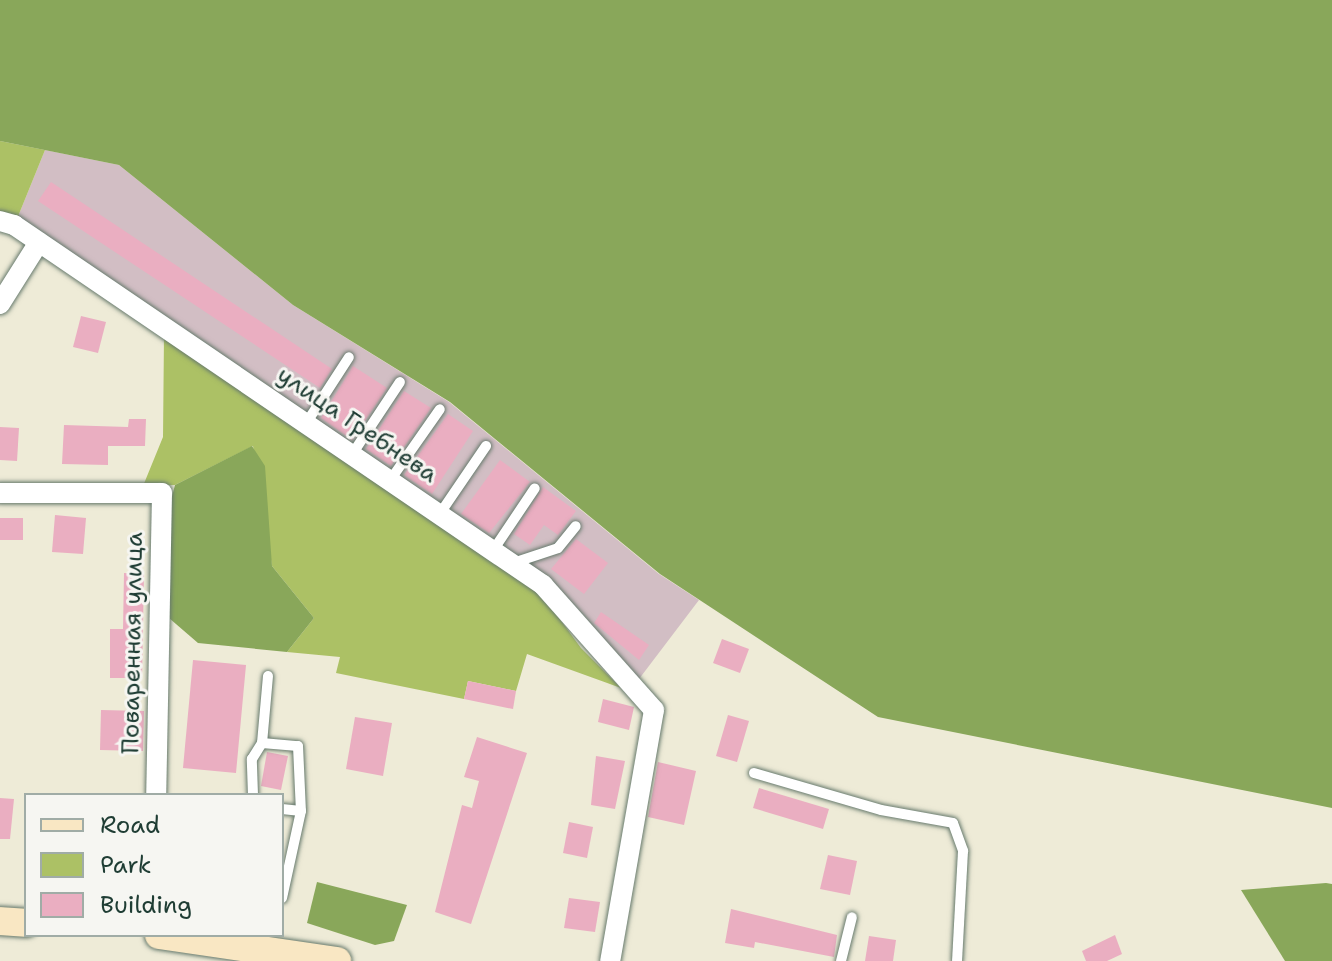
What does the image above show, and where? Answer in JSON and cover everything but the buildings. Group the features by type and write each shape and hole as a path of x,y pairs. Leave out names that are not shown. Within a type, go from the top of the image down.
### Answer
{"main road":[{"path":"0,921 24,923"},
{"path":"191,937 272,942 337,961"}],"street":[{"name":"улица Гребнева","path":"0,221 39,242 441,512 543,585 654,710 610,961"},
{"path":"0,304 39,242"},
{"name":"Поваренная улица","path":"0,493 162,493 156,793"}],"lane":[{"path":"307,422 349,357"},
{"path":"353,453 400,382"},
{"path":"391,479 440,409"},
{"path":"441,512 486,446"},
{"path":"494,549 535,488"},
{"path":"513,563 558,548 576,526"},
{"path":"253,793 252,759 262,743 268,676"},
{"path":"262,743 298,746 301,811 284,889"},
{"path":"754,773 881,810 953,823 963,851 957,961"},
{"path":"284,809 301,811"},
{"path":"841,961 852,917"}],"shaded area":[{"path":"45,150 119,165 293,305 449,402 659,574 699,600 636,683 548,583 17,219"}],"green space":[{"path":"0,0 1332,0 1332,808 878,717 660,574 450,402 293,305 119,165 0,141"},
{"path":"0,141 45,150 17,219 0,214"},
{"path":"164,335 537,588 581,648 621,688 527,654 516,691 468,681 464,699 336,673 340,657 287,652 314,618 272,566 253,446 175,485 143,486 163,437"},
{"path":"252,446 265,466 272,566 314,618 287,652 198,643 169,618 170,504 175,485"},
{"path":"317,882 407,905 394,941 375,945 307,923"},
{"path":"1332,884 1332,961 1285,961 1241,890"}]}
